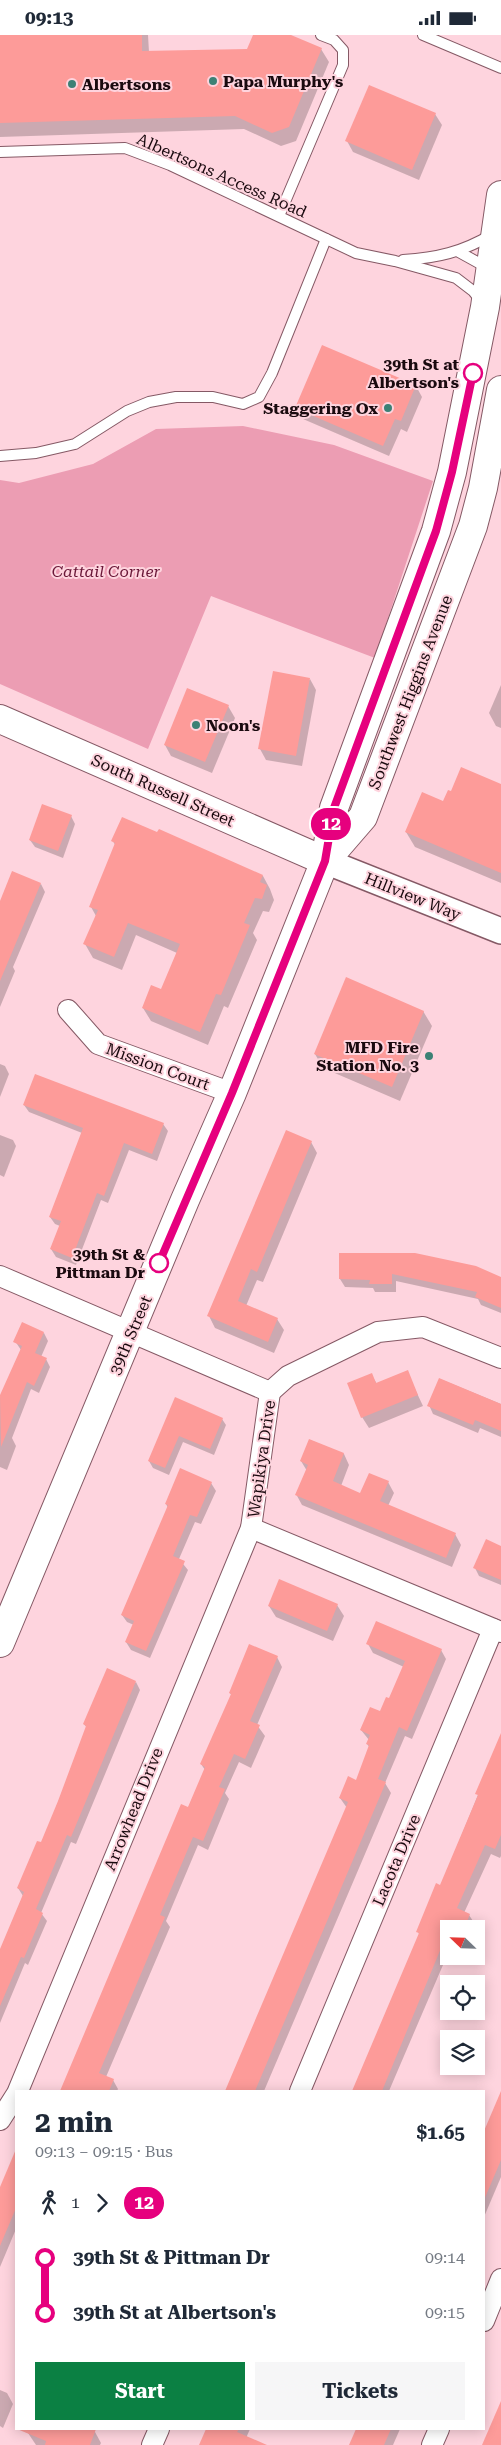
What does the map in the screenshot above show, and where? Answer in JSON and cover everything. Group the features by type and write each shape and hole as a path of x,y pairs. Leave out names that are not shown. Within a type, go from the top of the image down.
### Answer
{"main road":[{"name":"Southwest Higgins Avenue","path":"473,525 468,506 468,489 493,311 496,274 496,231 501,195"},
{"name":"Southwest Higgins Avenue","path":"325,861 334,808 436,531 467,405 493,311"},
{"name":"Southwest Higgins Avenue","path":"325,861 363,817 473,525 483,489 501,390"},
{"name":"South Russell Street","path":"0,719 325,861"},
{"name":"39th Street","path":"3,1628 131,1333 185,1200 232,1093 325,861"}],"street":[{"name":"Hillview Way","path":"325,861 501,931"},
{"name":"Mission Court","path":"68,1010 98,1044 232,1093"},
{"name":"Wapikiya Drive","path":"0,1276 270,1391 251,1527 497,1630"},
{"path":"270,1391 288,1376 378,1332 423,1327 501,1358"},
{"name":"Arrowhead Drive","path":"18,2090 251,1527"},
{"name":"Lacota Drive","path":"300,2090 497,1630"},
{"path":"0,2121 13,2104 15,2098"},
{"path":"485,2319 501,2279"},
{"path":"152,2445 159,2430"},
{"path":"432,2445 439,2430"}],"lane":[{"path":"279,215 343,65 343,50 334,40 321,35"},
{"path":"423,35 501,68"},
{"name":"Albertsons Access Road","path":"0,152 125,148 150,156 279,215 356,253 395,261"},
{"path":"395,261 426,259 459,252 496,231"},
{"path":"0,456 36,453 75,444 127,411 149,402 176,397 213,397 243,404 259,397 272,373 326,239"},
{"path":"459,252 496,274"},
{"path":"395,261 456,278 473,291 493,311"}],"green space":[{"name":"Cattail Corner","path":"243,426 334,445 433,481 375,658 211,596 148,749 0,684 0,480 19,483 93,464 156,429"}],"building":[{"path":"0,35 142,35 142,51 247,49 253,35 291,35 322,48 289,127 272,133 235,116 0,123"},
{"path":"369,85 436,113 412,170 345,141"},
{"path":"322,345 416,385 401,421 395,419 383,446 295,408"},
{"path":"273,671 310,678 296,756 258,749"},
{"name":"Noon's","path":"187,688 229,705 205,762 164,745"},
{"path":"461,767 501,784 501,873 405,832 422,792 443,801 448,790 451,791"},
{"path":"42,804 72,815 58,851 29,840"},
{"path":"122,817 157,832 159,829 263,875 260,882 267,885 262,899 255,898 244,923 250,925 221,995 216,994 200,1032 142,1008 151,985 161,989 180,944 128,923 114,957 83,944 98,910 89,907 115,843 111,841"},
{"path":"12,871 41,883 0,981 0,901"},
{"path":"346,977 424,1011 392,1087 314,1054"},
{"path":"35,1074 164,1123 152,1154 124,1143 104,1196 97,1193 72,1258 50,1249 61,1221 49,1217 83,1128 23,1105"},
{"path":"286,1130 312,1141 257,1272 251,1269 238,1301 278,1318 268,1342 207,1316"},
{"path":"339,1253 415,1253 476,1266 501,1277 501,1308 475,1297 477,1292 392,1274 392,1284 369,1284 370,1280 339,1279"},
{"path":"22,1322 44,1332 35,1353 47,1358 34,1386 27,1382 1,1447 0,1395 22,1346 13,1342"},
{"path":"408,1370 418,1395 361,1418 347,1383 372,1373 376,1383"},
{"path":"439,1378 501,1404 501,1431 475,1420 473,1425 427,1406"},
{"path":"175,1397 223,1418 210,1449 179,1436 165,1468 148,1461"},
{"path":"309,1439 344,1453 333,1481 360,1493 369,1473 389,1481 380,1501 456,1533 446,1558 295,1495 308,1465 300,1461"},
{"path":"180,1468 212,1482 197,1517 190,1515 173,1556 185,1561 146,1651 125,1642 134,1621 121,1615 168,1505 165,1504"},
{"path":"486,1539 501,1546 501,1580 473,1568"},
{"path":"279,1579 338,1604 327,1631 268,1606"},
{"path":"376,1621 442,1649 407,1731 399,1727 378,1779 386,1782 255,2090 225,2090 348,1802 339,1798 348,1776 356,1780 369,1745 366,1744 370,1735 360,1730 370,1707 380,1711 386,1697 389,1698 405,1661 366,1644"},
{"path":"249,1644 278,1656 250,1721 260,1725 245,1759 234,1754 219,1787 225,1789 203,1841 193,1837 160,1915 165,1917 99,2073 114,2079 109,2090 60,2090 181,1804 188,1807 205,1767 200,1764 231,1694 229,1693"},
{"path":"107,1668 136,1681 71,1837 67,1835 36,1909 43,1913 24,1958 21,1957 0,2006 0,1949 24,1892 17,1888 37,1841 41,1842 58,1801 86,1726 83,1724"},
{"path":"501,1733 501,1835 495,1849 485,1845 457,1908 470,1914 468,1920 440,1920 440,1951 382,2090 352,2090 419,1933 416,1932 436,1883 440,1885 478,1795 475,1794"},
{"path":"501,2091 501,2160 485,2198 485,2129"},
{"path":"15,2151 15,2210 0,2246 0,2187"},
{"path":"501,2401 501,2445 482,2445"},
{"path":"19,2430 96,2430 90,2445 45,2445 46,2441"},
{"path":"206,2430 238,2430 237,2432 267,2445 199,2445"},
{"path":"356,2430 391,2430 384,2445 349,2445"}],"bus line":[{"name":"12","path":"159,1263 232,1093 325,861 334,808 436,531 452,472 473,373"}],"place":[{"name":"Papa Murphy's","path":"213,81"},
{"name":"Albertsons","path":"72,84"},
{"name":"39th St at Albertson's","path":"473,373"},
{"name":"Staggering Ox","path":"388,408"},
{"name":"Noon's","path":"196,725"},
{"name":"MFD Fire Station No. 3","path":"429,1056"},
{"name":"39th St & Pittman Dr","path":"159,1263"}]}
